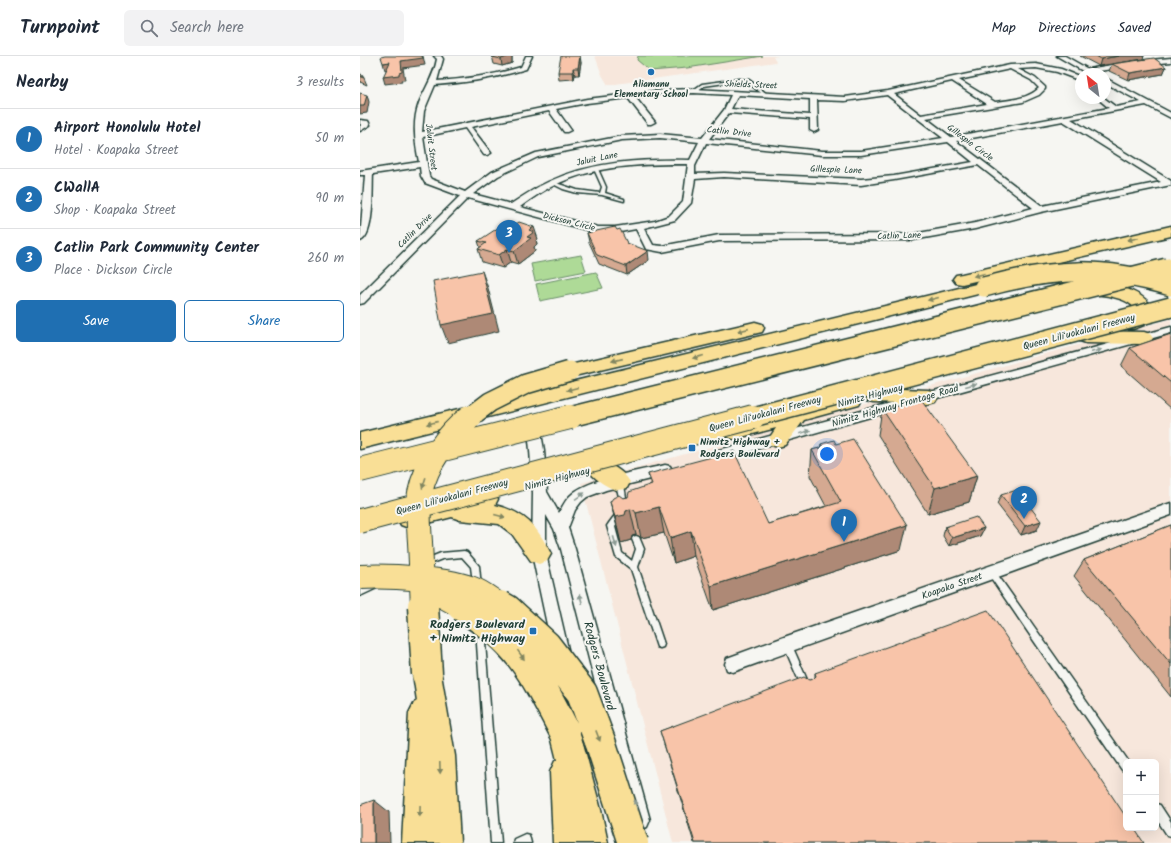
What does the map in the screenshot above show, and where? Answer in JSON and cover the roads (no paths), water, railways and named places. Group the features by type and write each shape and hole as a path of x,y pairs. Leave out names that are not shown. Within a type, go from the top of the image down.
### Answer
{"highway":[{"path":"444,843 440,756 427,674 418,524 420,494 423,482 432,461 459,426 490,402 526,384 570,371 1171,231"},
{"path":"360,470 1171,267"},
{"path":"360,441 1039,274 1084,272 1132,277 1171,286"},
{"path":"984,287 1032,280 1061,278 1118,285 1171,299"},
{"name":"Queen Liliʻuokalani Freeway","path":"360,521 1171,307"},
{"path":"360,577 376,576 409,578 443,582 475,590 507,610 546,646 582,693 601,744 633,843"},
{"path":"409,578 475,612 512,643 535,675 565,732 585,810 591,843"},
{"path":"419,843 421,761 427,674"},
{"path":"565,732 570,843"}],"main road":[{"path":"360,459 533,418 1171,260"},
{"path":"1064,286 1113,292 1139,302 1146,312 1146,317 1132,325"},
{"name":"Nimitz Highway","path":"360,530 540,488 598,468 1171,314"},
{"path":"1086,337 1144,338"},
{"path":"874,395 928,396"},
{"path":"778,440 796,416"},
{"path":"598,468 619,482"},
{"path":"447,510 491,514 512,520 522,530 539,554"}],"street":[{"name":"Jaluit Street","path":"437,56 440,59 439,71 434,83 423,101 418,119 425,176 428,181 466,195"},
{"path":"434,83 476,80 501,75 524,68 529,56"},
{"path":"1060,56 1082,68"},
{"path":"1110,68 1129,64 1171,60"},
{"name":"Shields Street","path":"420,135 587,101 664,92 694,91 845,99 888,92 1010,67 1036,66 1059,70 1075,77"},
{"path":"919,117 1023,100 1037,94 1043,88 1033,79 1010,67"},
{"path":"953,79 994,105"},
{"path":"1111,83 1171,116"},
{"name":"Gillespie Circle","path":"888,92 948,140 1040,209"},
{"name":"Dickson Circle","path":"466,195 598,230 615,230 639,227 672,218 688,203 691,166 704,140 727,111 735,94"},
{"path":"630,96 651,122"},
{"path":"813,97 814,130"},
{"name":"Catlin Drive","path":"360,301 466,195 495,174 536,155 622,138 660,136 822,153 861,153 948,140 1148,103"},
{"path":"1109,104 1116,109"},
{"path":"551,108 567,130"},
{"path":"727,111 814,116"},
{"name":"Catlin Lane","path":"639,227 649,247 662,249 719,238 913,237 975,226 1040,209 1168,182 1064,118"},
{"path":"360,122 365,123 366,125 360,129"},
{"path":"466,126 487,153"},
{"name":"Jaluit Lane","path":"513,207 537,191 565,177 596,169 635,162 693,162"},
{"name":"Gillespie Lane","path":"691,177 724,175 861,182 894,178 978,162"},
{"path":"360,238 366,225 364,173 423,164"},
{"name":"Nimitz Highway Frontage Road","path":"705,459 778,440 928,396 1171,330"},
{"name":"Rodgers Boulevard","path":"533,418 540,488 539,554 602,843"},
{"path":"561,528 565,514 576,498 591,489 676,467"},
{"name":"Rodgers Boulevard","path":"540,488 561,528 570,556 647,843"},
{"name":"Koapaka Street","path":"733,664 1171,509"}],"lane":[{"path":"694,91 703,85 739,80 748,82 765,94"},
{"path":"596,169 604,187 602,194"},
{"path":"552,183 587,194 602,194 622,200"},
{"path":"619,482 624,499 624,515 611,526 619,555 634,567 660,644"},
{"path":"634,567 640,549 636,539"},
{"path":"360,592 441,556 464,554 476,566 496,843"},
{"path":"992,572 1123,762"},
{"path":"787,644 808,690"},
{"path":"1159,813 1171,830"},
{"path":"518,843 525,839 526,843"}],"place":[{"name":"Aliamanu Elementary School","path":"651,72"},
{"name":"Catlin Park Community Center","path":"509,253"},
{"name":"Nimitz Highway + Rodgers Boulevard","path":"692,448"},
{"name":"CWallA","path":"1024,519"},
{"name":"Airport Honolulu Hotel","path":"844,542"},
{"name":"Rodgers Boulevard + Nimitz Highway","path":"533,631"}]}
